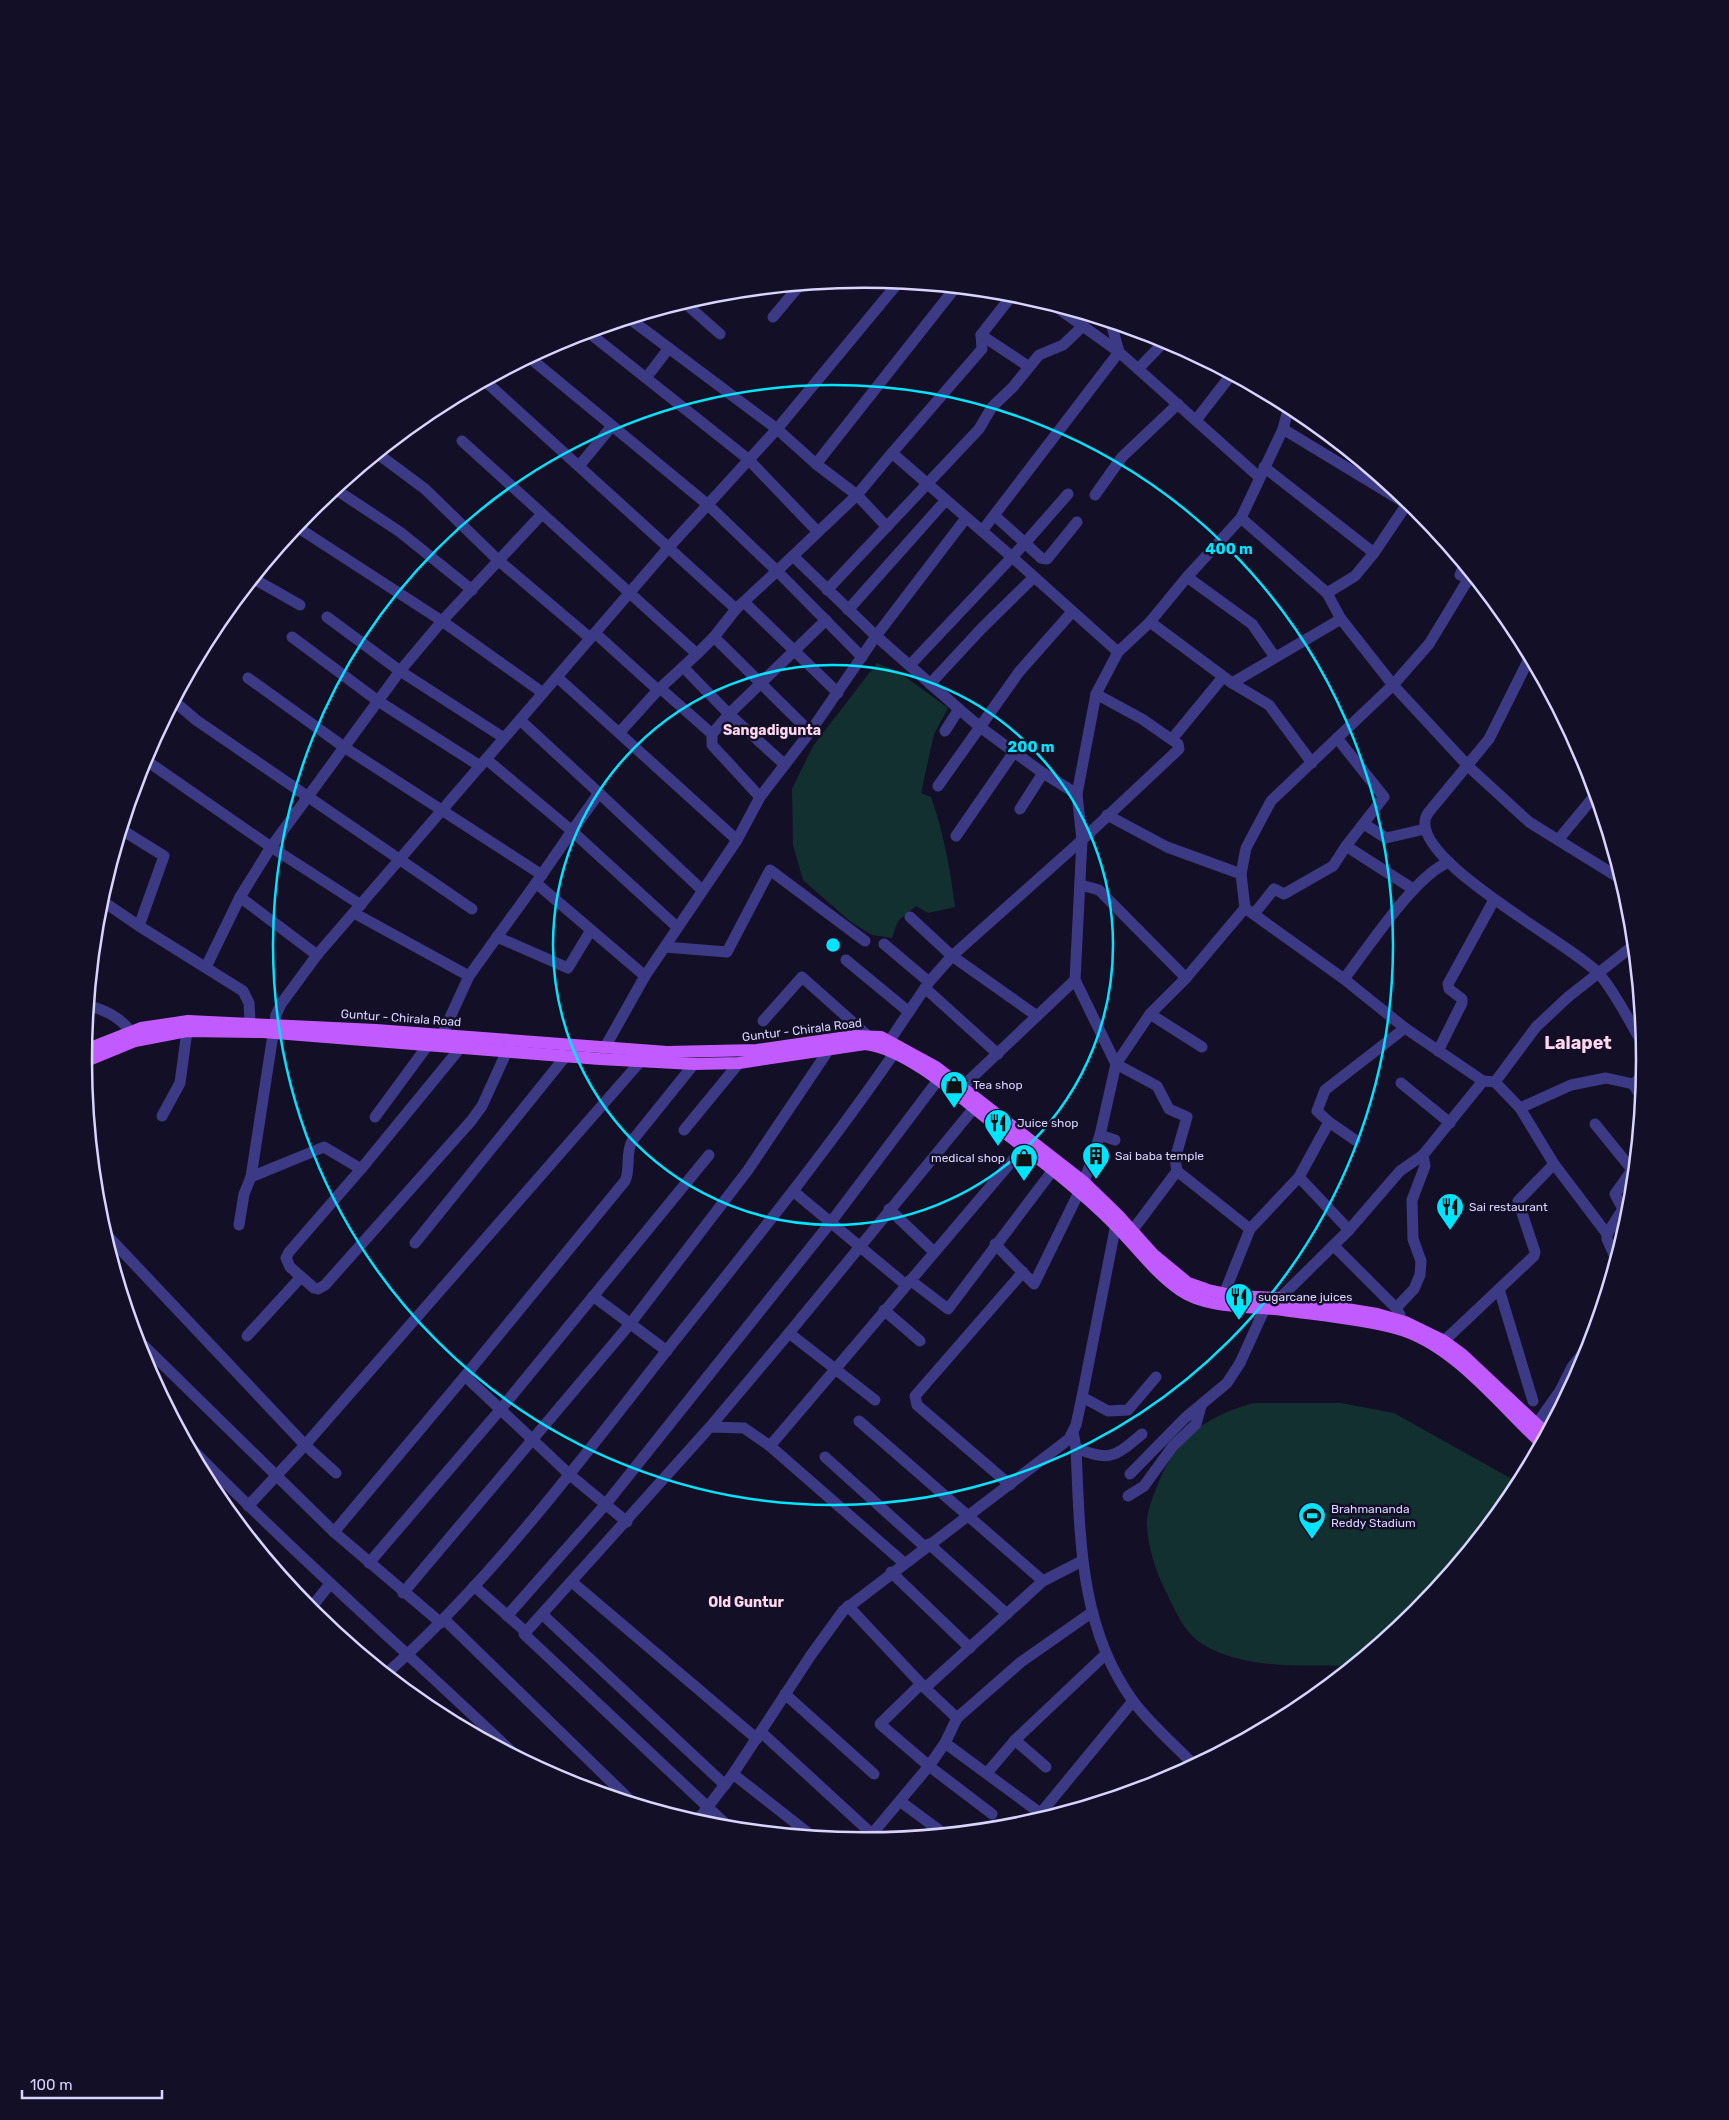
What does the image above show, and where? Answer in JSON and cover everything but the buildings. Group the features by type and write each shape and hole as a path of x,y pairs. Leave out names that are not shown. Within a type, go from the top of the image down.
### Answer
{"main road":[{"name":"Guntur - Chirala Road","path":"92,1048 174,1022 250,1022 274,1028 565,1057 694,1064 739,1063 866,1044 895,1046 1053,1170 1082,1187"},
{"name":"Guntur - Chirala Road","path":"92,1058 133,1036 187,1031 274,1028 442,1035 604,1049 667,1052 730,1052 781,1048 867,1035 895,1046 936,1067 962,1087 1082,1187 1179,1276 1198,1287 1224,1294 1280,1298 1398,1314 1444,1341 1473,1364 1541,1429"},
{"name":"Guntur - Chirala Road","path":"1117,1220 1152,1266 1183,1292 1208,1302 1265,1308 1396,1328 1416,1336 1459,1363 1537,1439"}],"street":[{"path":"239,1225 244,1194 251,1177 274,1028 281,1004 317,955 669,547 777,430 892,289"},
{"path":"773,317 794,292"},
{"path":"816,464 951,294"},
{"path":"619,733 659,689 714,637 740,606 857,495 982,349 981,335 1007,302"},
{"path":"692,308 720,334"},
{"path":"1068,315 1119,352 1196,420 1262,472 1374,553"},
{"path":"635,323 777,430 816,464 857,495 887,527"},
{"path":"827,590 978,429 992,407 1013,387 1028,366 1039,355 1063,345 1083,326"},
{"path":"1113,329 1119,352"},
{"path":"981,335 1028,366"},
{"path":"595,337 748,460 818,532"},
{"path":"1138,369 1159,347"},
{"path":"646,378 669,348"},
{"path":"982,531 1119,352"},
{"path":"535,362 708,504 862,657"},
{"path":"1196,420 1228,379"},
{"path":"490,385 669,547 794,651 838,694"},
{"path":"1095,495 1122,457 1178,404"},
{"path":"1250,1229 1177,1171 1175,1159 1186,1117 1168,1109 1157,1086 1116,1064 1075,980 1082,840 1076,794 1096,694 1118,652 1150,622 1241,518 1287,414"},
{"path":"579,466 612,426"},
{"path":"1282,429 1371,478"},
{"path":"462,441 696,654"},
{"path":"892,453 1118,652"},
{"path":"383,458 423,487 498,560 712,734"},
{"path":"341,493 390,525 472,590"},
{"path":"910,665 1025,543 1068,494"},
{"path":"848,610 946,500"},
{"path":"1327,593 1355,576 1374,553 1404,508"},
{"path":"206,967 240,897 271,847 400,671 498,560 542,514"},
{"path":"995,516 1043,559 1047,559 1077,522"},
{"path":"604,1049 677,926 737,840 760,797 838,694 876,636 966,518"},
{"path":"1241,518 1327,593 1341,619 1393,685 1469,766 1530,822 1613,874"},
{"path":"304,530 442,622 543,693"},
{"path":"793,556 876,636 980,727 1043,773 1076,794"},
{"path":"1188,577 1252,624 1275,657"},
{"path":"930,684 982,628 1033,578"},
{"path":"259,582 300,605"},
{"path":"1471,583 1429,644 1393,685 1271,801 1246,848 1241,874 1249,911 1344,979 1405,1028 1438,1051 1489,1081 1520,1108 1554,1164 1607,1234 1612,1250"},
{"path":"938,786 1019,672 1072,612"},
{"path":"327,617 400,671 504,738"},
{"path":"1172,739 1228,680 1275,657 1341,619"},
{"path":"760,797 712,745 712,734 729,714 826,620"},
{"path":"1150,622 1228,680 1269,706 1312,763"},
{"path":"292,637 378,701 483,763 572,831 677,926"},
{"path":"714,637 810,732"},
{"path":"1527,664 1489,739 1469,766 1428,813 1424,823 1425,829 1449,862 1494,900 1600,974 1635,1032"},
{"path":"683,667 729,714 784,764"},
{"path":"557,677 737,840"},
{"path":"248,678 344,747 442,811 539,879 591,930 646,976"},
{"path":"391,1669 442,1621 570,1474 793,1191 895,1046 909,1012 927,985 952,956 1082,840 1179,749 1178,744 1172,739 1135,715 1096,694"},
{"path":"179,706 194,718 472,909"},
{"path":"945,731 959,709"},
{"path":"520,720 702,890"},
{"path":"995,1244 1034,1284 1082,1187 1100,1134 1116,1064 1150,1014 1249,911 1274,889 1284,894 1333,866 1384,797 1337,738"},
{"path":"956,836 1014,752"},
{"path":"151,764 357,909 469,976"},
{"path":"1020,809 1043,773"},
{"path":"442,1035 469,976 599,793"},
{"path":"1558,840 1591,800"},
{"path":"1108,815 1167,847 1241,874"},
{"path":"1364,824 1386,838 1425,829"},
{"path":"127,833 164,856 139,926"},
{"path":"1346,846 1413,889"},
{"path":"1344,979 1413,889 1434,868 1449,862"},
{"path":"665,947 726,952 770,870 864,940"},
{"path":"1081,885 1099,890 1186,978"},
{"path":"240,897 317,955"},
{"path":"1438,1051 1462,1003 1462,999 1449,989 1448,984 1494,900"},
{"path":"108,905 243,991 249,1004 250,1022"},
{"path":"910,917 952,956 1037,1016"},
{"path":"497,937 568,968 591,930"},
{"path":"884,944 998,1054"},
{"path":"1280,1298 1334,1246 1400,1171 1423,1155 1536,1027 1568,997 1600,974 1628,949"},
{"path":"846,960 909,1012"},
{"path":"763,1021 802,977 867,1035"},
{"path":"962,1087 1075,980"},
{"path":"94,1008 111,1014 133,1036"},
{"path":"1150,1014 1202,1047"},
{"path":"1355,1140 1317,1111 1325,1090 1405,1028"},
{"path":"162,1116 180,1083 187,1031"},
{"path":"375,1117 428,1044"},
{"path":"461,1047 361,1169 289,1252 287,1263 318,1290 325,1285 479,1112 508,1051"},
{"path":"403,1593 630,1324 748,1170 828,1051"},
{"path":"415,1243 565,1057"},
{"path":"248,1506 305,1445 640,1062"},
{"path":"684,1130 739,1063"},
{"path":"334,1532 625,1181 628,1169 628,1150 632,1141 694,1064"},
{"path":"1520,1108 1570,1085 1606,1078 1633,1084 1635,1088"},
{"path":"508,1616 605,1505 831,1222 938,1080"},
{"path":"1401,1083 1450,1123"},
{"path":"526,1632 710,1428 974,1108"},
{"path":"1224,1294 1250,1229 1299,1177 1329,1122"},
{"path":"1595,1124 1630,1164"},
{"path":"1100,1134 1115,1140"},
{"path":"251,1177 324,1146 361,1169"},
{"path":"770,1446 1024,1147"},
{"path":"369,1563 500,1410 709,1155"},
{"path":"1334,1246 1398,1314 1414,1289 1420,1275 1421,1261 1413,1239 1412,1200 1425,1166 1423,1155"},
{"path":"1444,1341 1534,1256 1535,1252 1518,1201 1554,1164"},
{"path":"793,1191 861,1247 948,1309 995,1244 1053,1170"},
{"path":"1132,1231 1177,1171"},
{"path":"1299,1177 1349,1230"},
{"path":"1623,1205 1615,1194 1627,1178"},
{"path":"889,1209 933,1252"},
{"path":"1607,1234 1620,1219"},
{"path":"703,1815 759,1736 811,1654 848,1606 1065,1443 1073,1432 1082,1397 1117,1220"},
{"path":"115,1244 305,1445 336,1473"},
{"path":"1010,1485 917,1405 915,1396 1023,1272"},
{"path":"247,1336 301,1277"},
{"path":"1499,1289 1533,1401"},
{"path":"593,1296 667,1351"},
{"path":"1130,1474 1167,1436 1234,1374 1265,1308"},
{"path":"884,1310 920,1341"},
{"path":"790,1333 876,1400"},
{"path":"150,1352 334,1532 403,1593 442,1621 621,1793"},
{"path":"1541,1429 1573,1365"},
{"path":"465,1376 532,1440 605,1505 627,1522"},
{"path":"1082,1397 1108,1411 1128,1410 1156,1377"},
{"path":"1128,1496 1144,1486 1173,1446 1196,1424 1201,1406"},
{"path":"859,1421 1042,1581"},
{"path":"710,1428 744,1428 770,1446 904,1563"},
{"path":"1073,1432 1076,1448 1082,1561 1091,1614 1106,1654 1133,1701 1189,1760"},
{"path":"1076,1448 1099,1457 1119,1453 1142,1434"},
{"path":"825,1457 1007,1614"},
{"path":"208,1466 248,1506 406,1655 476,1727"},
{"path":"992,1814 929,1766 880,1724 970,1648 1042,1581 1082,1561"},
{"path":"891,1572 970,1648"},
{"path":"572,1582 759,1736 865,1832"},
{"path":"315,1602 330,1584"},
{"path":"474,1586 526,1632 524,1634 718,1818"},
{"path":"848,1606 923,1686 957,1718"},
{"path":"543,1614 725,1785"},
{"path":"877,1831 929,1766 945,1743 957,1718 1021,1662 1091,1614"},
{"path":"987,1773 1015,1740 1106,1654"},
{"path":"785,1694 874,1774"},
{"path":"1042,1811 1133,1701"},
{"path":"1015,1740 1046,1767"},
{"path":"945,1743 987,1773 1033,1813"},
{"path":"733,1774 803,1829"},
{"path":"901,1802 936,1828"}],"green space":[{"path":"877,663 900,673 948,708 934,734 921,793 931,797 940,824 955,907 928,913 916,906 898,921 892,938 872,935 851,922 803,880 793,845 792,789 813,746"},
{"name":"Brahmananda Reddy Stadium","path":"1254,1403 1341,1403 1394,1413 1512,1479 1477,1530 1445,1569 1374,1640 1342,1666 1272,1664 1236,1658 1204,1645 1182,1623 1167,1594 1151,1552 1147,1516 1163,1472 1182,1444 1193,1432 1206,1423 1236,1408"}],"place":[{"name":"Tea shop","path":"954,1109"},
{"name":"Juice shop","path":"998,1147"},
{"name":"Sai baba temple","path":"1096,1180"},
{"name":"medical shop","path":"1024,1182"},
{"name":"Sai restaurant","path":"1450,1231"},
{"name":"sugarcane juices","path":"1239,1321"},
{"name":"Brahmananda Reddy Stadium","path":"1312,1540"}],"district":[{"name":"Sangadigunta","path":"772,730"},
{"name":"Lalapet","path":"1578,1043"},
{"name":"Old Guntur","path":"746,1602"}]}
